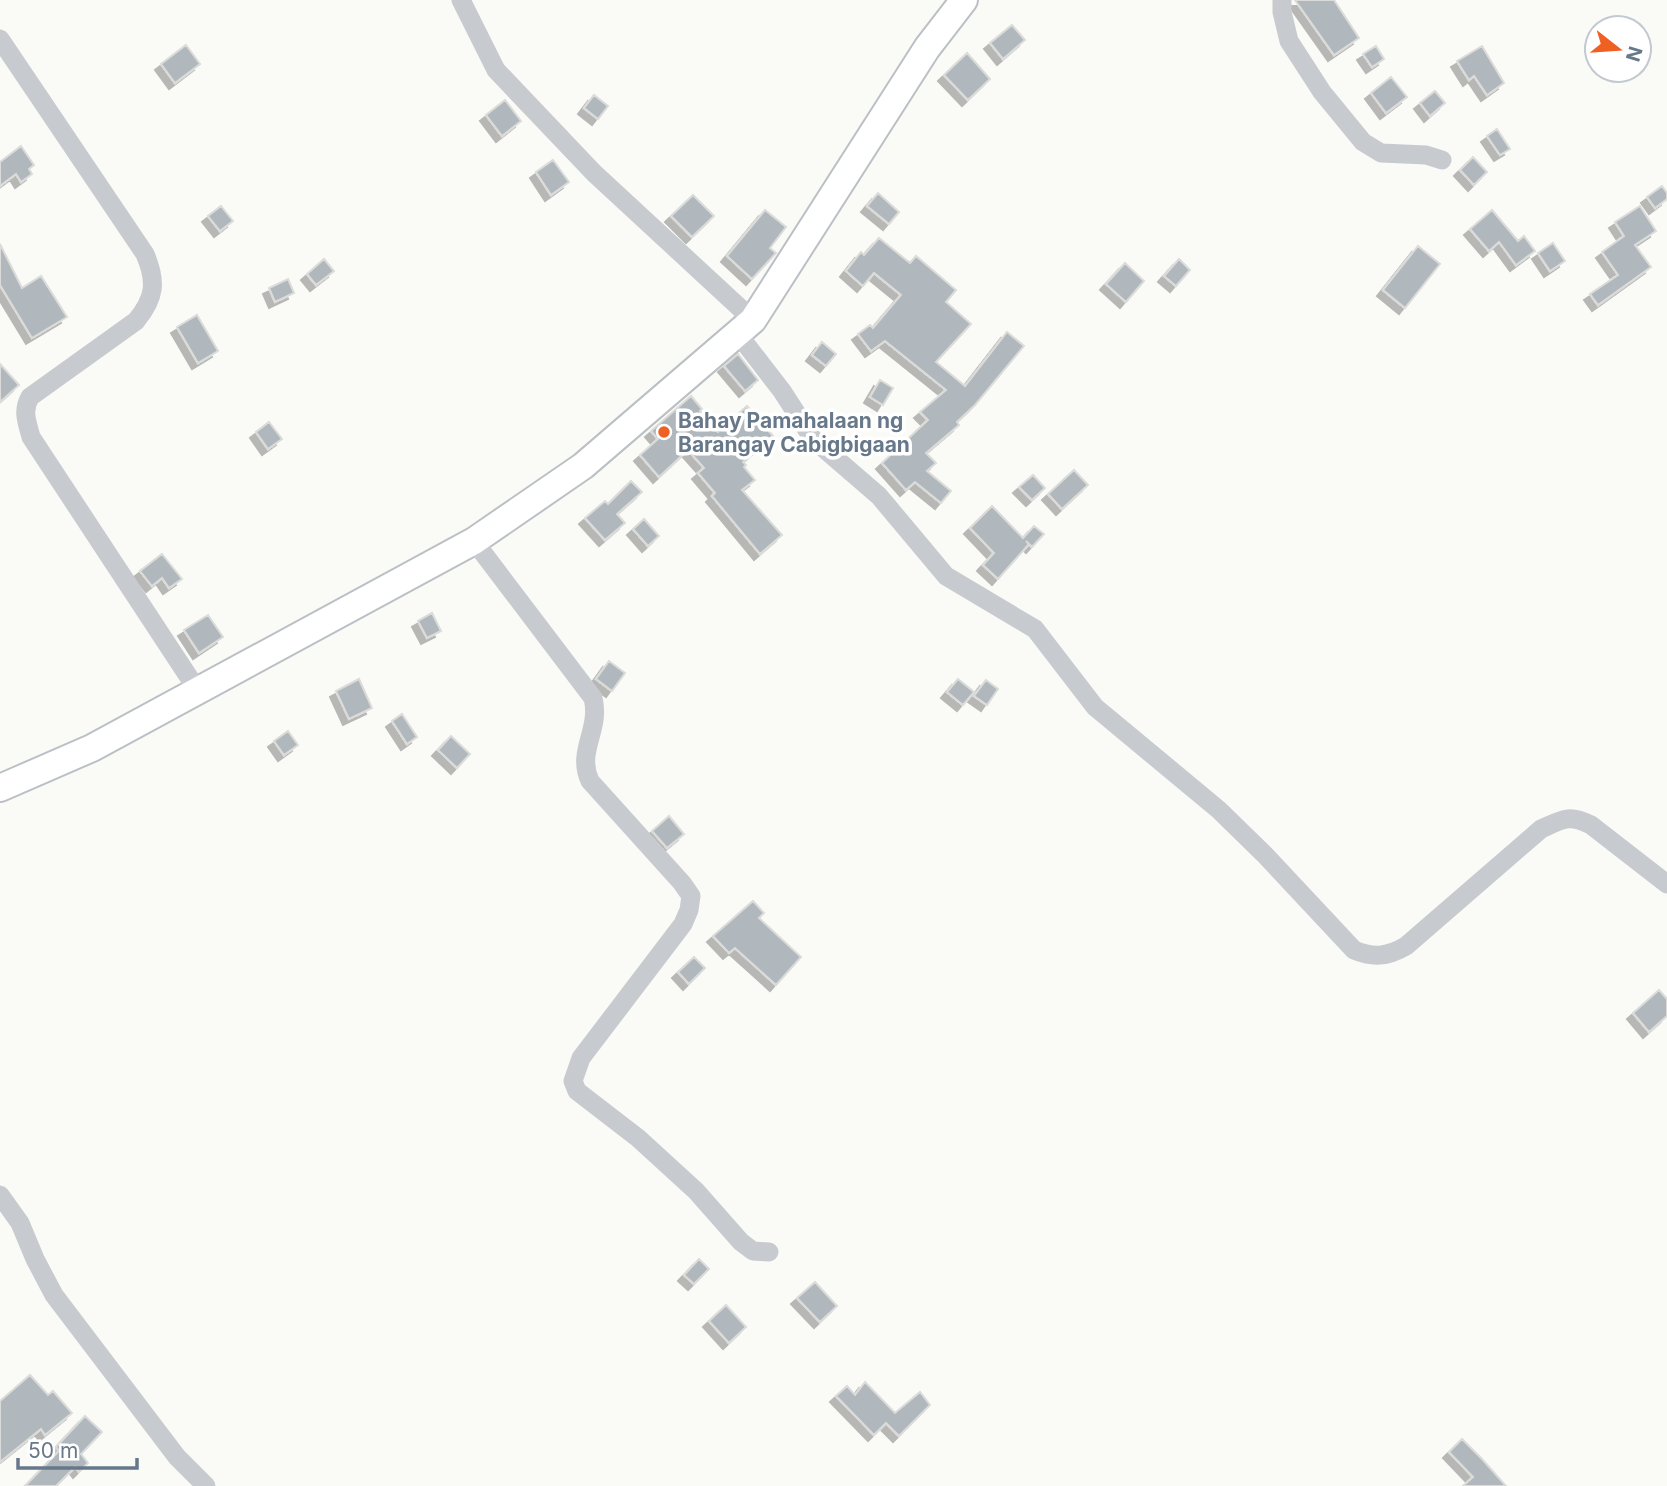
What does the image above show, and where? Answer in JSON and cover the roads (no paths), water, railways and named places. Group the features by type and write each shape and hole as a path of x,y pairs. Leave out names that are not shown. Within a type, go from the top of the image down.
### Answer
{"street":[{"path":"461,0 496,70 746,327 813,439 879,496 946,576 1035,629 1095,708 1219,810 1266,856 1353,950 1369,956 1381,956 1406,946 1541,829 1566,818 1578,819 1591,825 1667,884"},
{"path":"0,788 92,748 474,541 583,466 746,327 927,48 964,0"},
{"path":"1282,0 1289,41 1322,92 1363,142 1381,153 1426,155 1442,160"},
{"path":"0,38 145,254 153,283 149,305 136,321 30,397 25,405 25,415 31,437 198,691"},
{"path":"474,541 593,698 597,712 584,769 590,781 691,896 683,924 581,1058 573,1081 577,1091 638,1138 696,1191 741,1242 753,1251 769,1252"},
{"path":"0,1195 20,1223 54,1295 177,1457 206,1486"}],"place":[{"name":"Bahay Pamahalaan ng Barangay Cabigbigaan","path":"664,432"}]}
